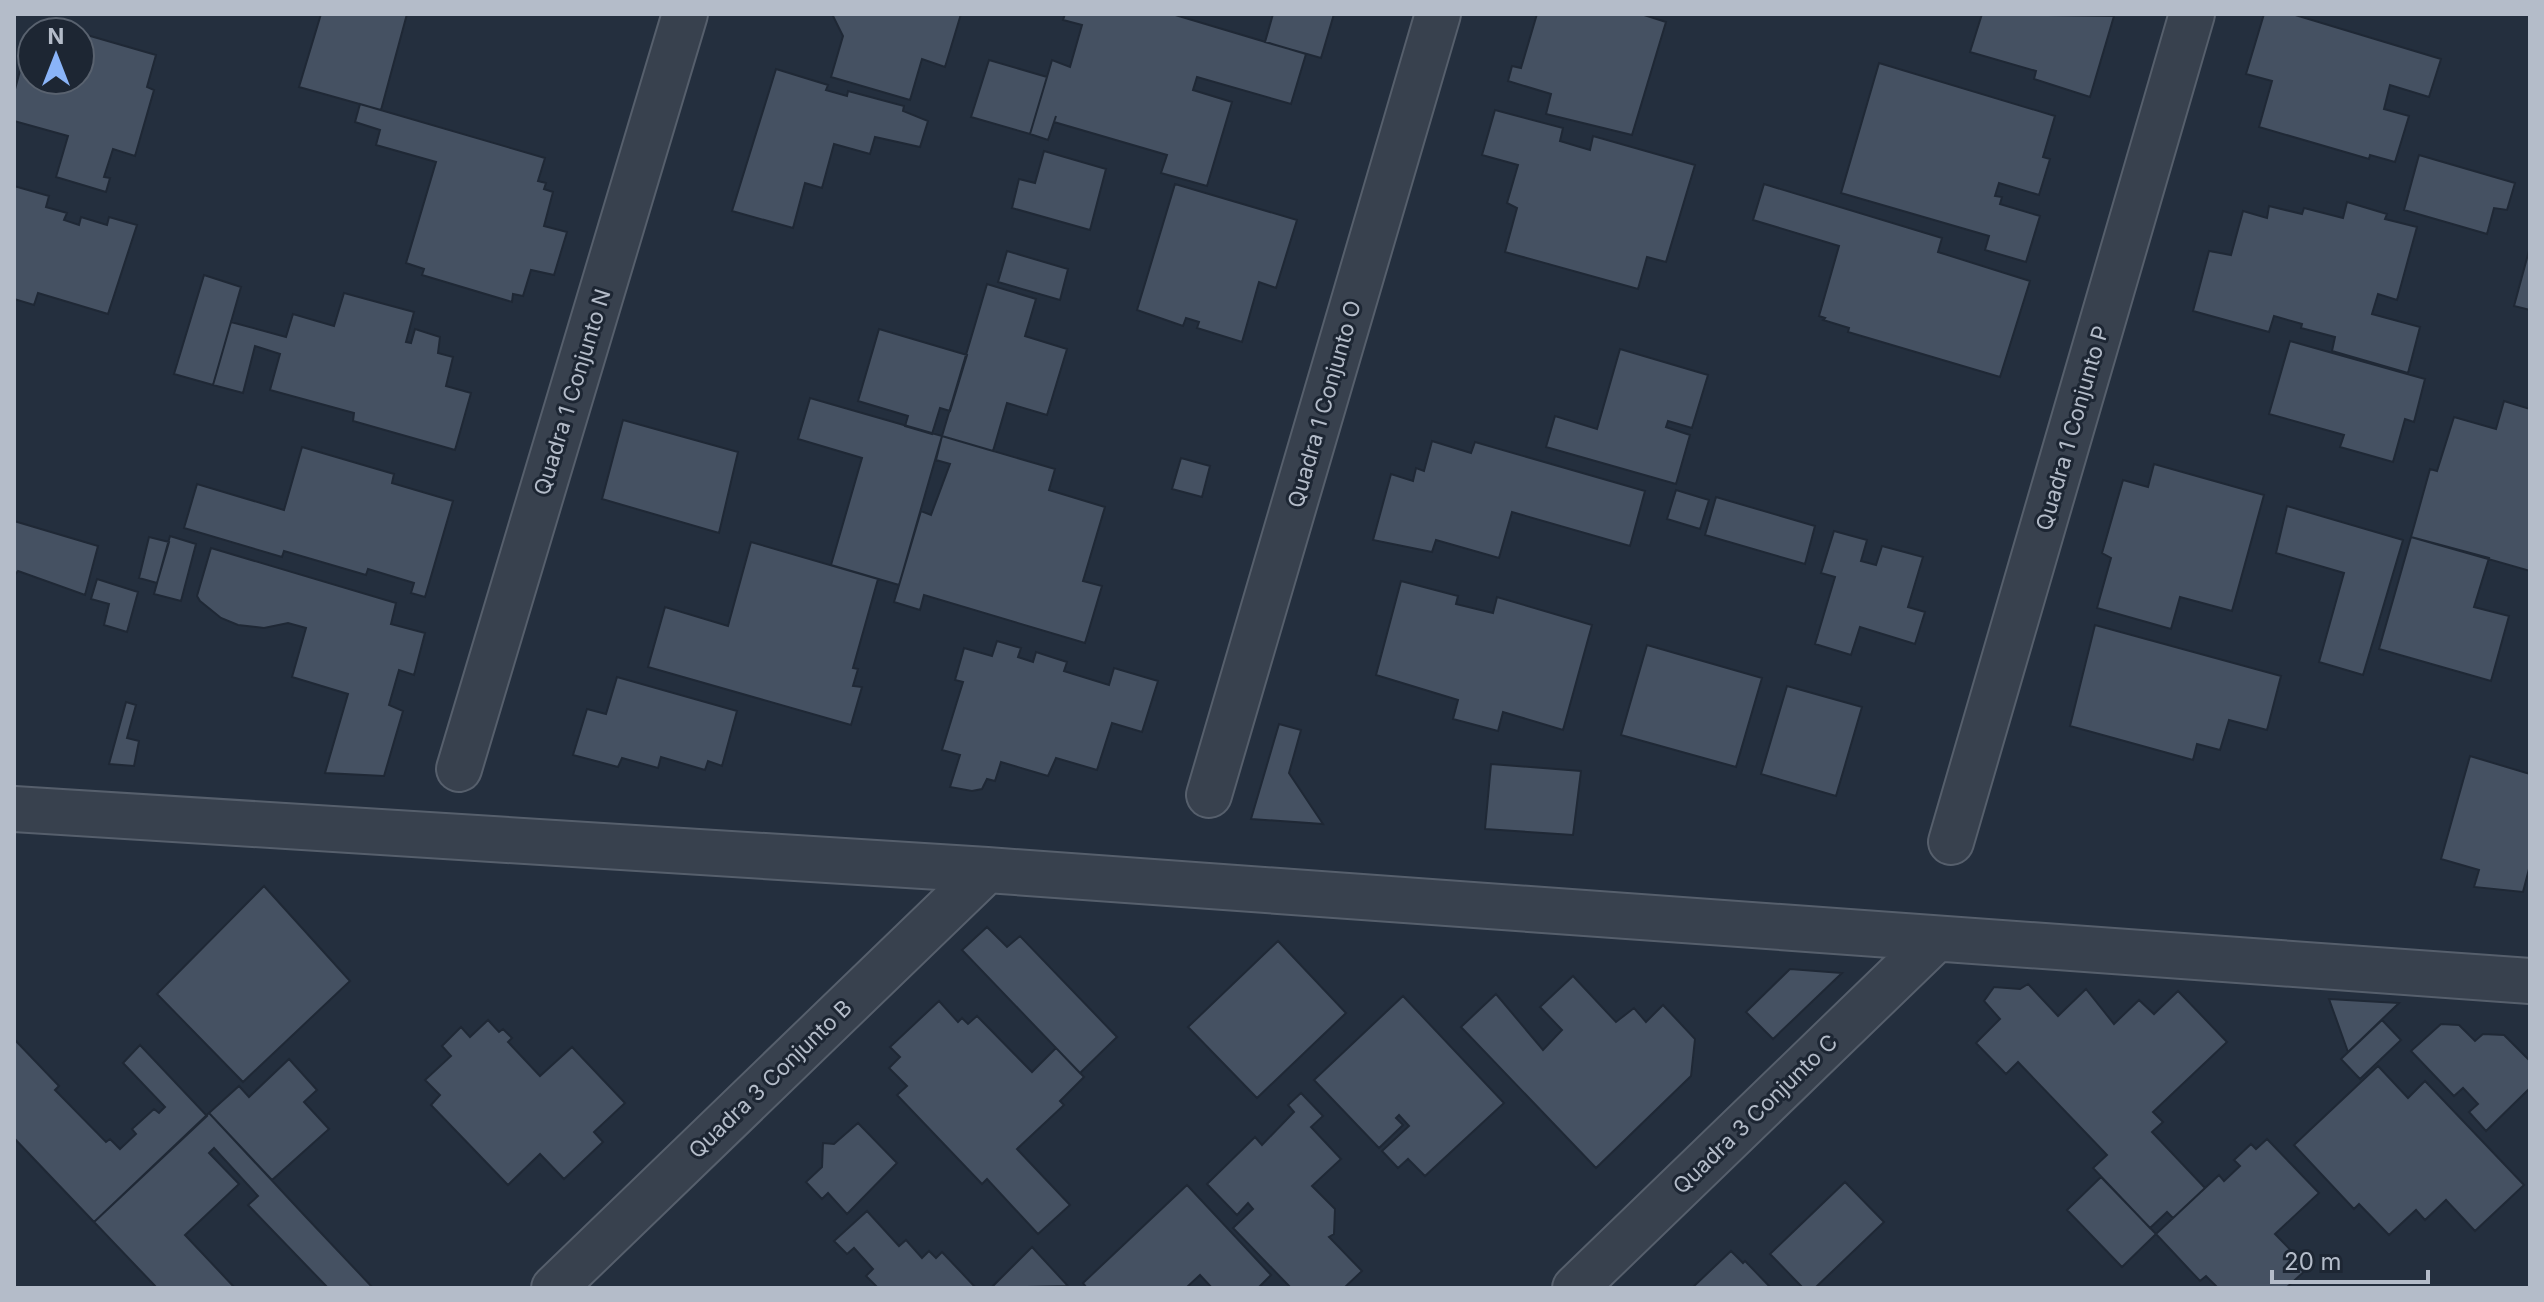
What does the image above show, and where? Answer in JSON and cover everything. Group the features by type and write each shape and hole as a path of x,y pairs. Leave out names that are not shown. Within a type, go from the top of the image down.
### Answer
{"street":[{"name":"Quadra 1 Conjunto N","path":"459,769 685,14"},
{"name":"Quadra 1 Conjunto O","path":"1209,795 1438,14"},
{"name":"Quadra 1 Conjunto P","path":"1951,842 2192,14"},
{"path":"14,809 987,870 2530,981"},
{"name":"Quadra 3 Conjunto B","path":"554,1288 987,870"},
{"name":"Quadra 3 Conjunto C","path":"1575,1288 1935,940"}],"building":[{"path":"321,14 407,14 381,110 299,87"},
{"path":"832,14 961,14 945,67 922,59 910,100 831,77 843,36"},
{"path":"1065,14 1172,14 1306,54 1291,104 1197,77 1193,90 1232,102 1207,186 1161,173 1167,155 1054,122 1048,140 1030,134 1052,60 1070,67 1082,25 1063,20"},
{"path":"1273,14 1334,14 1321,58 1265,42"},
{"path":"1537,14 1641,14 1666,22 1632,135 1546,114 1551,94 1508,81 1512,66 1521,68"},
{"path":"1982,14 2114,16 2090,97 2034,79 2036,71 1970,52"},
{"path":"2264,14 2292,14 2441,59 2429,97 2390,85 2384,109 2409,116 2395,162 2370,155 2369,159 2259,127 2272,81 2246,74"},
{"path":"96,38 156,55 147,87 154,90 135,156 113,149 104,177 110,178 106,192 56,177 68,136 14,121 16,86 16,96 96,96"},
{"path":"989,60 1047,77 1030,134 971,117"},
{"path":"1879,63 2055,116 2043,157 2050,159 2039,195 1999,183 1995,196 2002,197 2000,204 2040,216 2026,262 1985,250 1989,236 1841,193"},
{"path":"776,69 828,85 826,90 847,96 848,91 904,106 903,111 928,121 920,147 875,137 870,154 834,144 822,188 805,183 793,228 732,211"},
{"path":"360,104 545,158 538,181 546,183 544,189 553,192 544,226 567,232 554,275 531,270 523,296 513,294 512,302 422,275 424,269 406,263 436,162 376,145 380,130 355,122"},
{"path":"1495,110 1563,128 1560,141 1590,150 1593,136 1695,165 1666,262 1647,257 1638,289 1505,252 1517,208 1507,203 1518,165 1482,155"},
{"path":"1044,151 1106,169 1090,230 1012,208 1019,179 1035,183"},
{"path":"2419,155 2515,183 2507,210 2494,208 2487,234 2404,210"},
{"path":"1175,184 1297,220 1276,288 1259,282 1242,342 1197,328 1199,322 1186,318 1183,326 1137,310"},
{"path":"1764,184 1942,238 1938,252 2030,281 2000,377 1848,332 1849,328 1823,320 1825,318 1819,316 1839,246 1753,220"},
{"path":"14,186 49,196 46,207 67,213 64,220 79,225 81,217 107,225 109,217 137,225 108,314 38,293 34,305 14,299"},
{"path":"2347,202 2387,214 2385,219 2417,227 2397,300 2378,294 2372,314 2420,327 2408,373 2332,351 2335,337 2301,328 2302,324 2274,316 2269,332 2193,311 2209,251 2231,255 2243,211 2267,218 2269,206 2302,214 2304,208 2343,218"},
{"path":"2530,247 2530,310 2514,306"},
{"path":"1007,251 1068,269 1060,300 998,282"},
{"path":"204,275 241,287 213,385 174,374"},
{"path":"987,284 1036,299 1025,336 1067,349 1047,415 1007,403 993,451 942,436"},
{"path":"344,293 414,312 406,342 411,343 415,329 440,337 438,353 453,357 446,386 471,393 455,450 353,421 354,413 270,390 280,354 255,346 243,393 213,385 231,322 286,337 293,314 334,326"},
{"path":"879,329 967,355 950,411 940,408 932,434 905,426 908,416 858,401"},
{"path":"2290,341 2425,379 2414,422 2405,419 2393,462 2340,447 2344,435 2269,414"},
{"path":"1620,349 1708,375 1692,428 1668,421 1666,427 1690,435 1676,484 1546,447 1555,416 1597,429"},
{"path":"810,398 942,436 899,585 831,565 862,458 798,439"},
{"path":"2504,401 2530,409 2530,571 2411,537 2430,469 2437,471 2454,417 2496,429"},
{"path":"623,420 738,452 719,533 602,499"},
{"path":"942,436 1055,469 1049,490 1105,507 1083,581 1102,586 1085,643 924,595 920,610 894,602 921,511 931,515 950,464 936,460"},
{"path":"1432,441 1471,453 1475,442 1645,491 1630,546 1512,512 1499,558 1436,540 1432,552 1373,540 1391,474 1413,481 1416,468 1424,471"},
{"path":"302,447 394,474 392,483 453,501 425,597 411,593 414,583 368,569 366,575 284,551 282,557 184,528 197,484 284,510"},
{"path":"1181,458 1210,466 1202,497 1172,489"},
{"path":"2154,464 2264,495 2232,611 2180,597 2171,629 2097,608 2111,558 2102,553 2123,480 2148,487"},
{"path":"1676,490 1709,500 1700,529 1667,519"},
{"path":"1716,497 1815,526 1805,564 1705,535"},
{"path":"2287,506 2403,540 2363,675 2319,662 2344,573 2276,553"},
{"path":"14,521 98,546 85,595 18,571 14,576"},
{"path":"1834,531 1867,540 1861,561 1876,565 1882,546 1923,557 1908,607 1925,612 1915,644 1860,627 1851,655 1815,644 1835,577 1821,573"},
{"path":"170,536 196,544 181,601 154,594"},
{"path":"149,537 169,542 157,583 139,578"},
{"path":"2411,537 2489,558 2474,607 2509,616 2491,681 2379,649"},
{"path":"751,542 878,579 853,668 858,669 853,686 862,687 851,725 648,667 665,607 728,626"},
{"path":"211,548 396,603 391,624 425,633 414,675 399,670 389,705 403,711 384,776 325,773 348,694 292,677 306,628 288,623 264,628 238,625 221,618 200,601 197,596"},
{"path":"97,579 138,592 127,632 104,625 109,604 91,599"},
{"path":"1401,581 1458,596 1456,604 1493,613 1497,597 1592,625 1563,730 1503,712 1498,731 1453,719 1458,700 1376,675"},
{"path":"2095,625 2281,676 2267,730 2229,720 2220,750 2197,744 2193,760 2070,726"},
{"path":"997,641 1021,648 1018,657 1033,662 1036,652 1067,662 1064,671 1109,685 1114,668 1158,681 1142,732 1112,723 1097,770 1056,758 1048,776 1001,762 995,781 987,779 982,789 972,791 950,787 960,755 942,750 963,682 955,680 964,648 992,656"},
{"path":"1647,645 1762,678 1736,767 1621,735"},
{"path":"617,677 737,711 722,766 708,761 705,770 661,757 658,768 622,758 618,767 573,755 587,709 606,714"},
{"path":"1787,686 1862,707 1836,796 1761,774"},
{"path":"126,702 136,705 127,738 139,741 134,766 109,764"},
{"path":"1279,724 1301,730 1289,773 1323,824 1251,819"},
{"path":"2470,756 2530,774 2530,865 2523,892 2474,887 2479,870 2441,859"},
{"path":"1491,764 1581,771 1573,835 1485,829"},
{"path":"264,886 350,981 243,1082 157,994"},
{"path":"987,927 1007,947 1020,936 1117,1037 1080,1073 962,950"},
{"path":"1278,941 1346,1013 1257,1098 1188,1027"},
{"path":"1790,969 1842,973 1773,1039 1746,1012"},
{"path":"1573,976 1616,1022 1634,1008 1646,1022 1663,1005 1695,1039 1691,1076 1596,1168 1461,1027 1496,994 1543,1050 1562,1030 1540,1007"},
{"path":"2028,984 2058,1016 2086,989 2114,1024 2139,1000 2154,1014 2178,991 2227,1042 2153,1112 2163,1122 2152,1132 2205,1188 2173,1218 2167,1212 2150,1228 2093,1168 2107,1155 2018,1062 2006,1074 1976,1043 2000,1019 1984,1001 1994,987 2020,989"},
{"path":"1403,996 1504,1103 1425,1176 1408,1159 1398,1168 1382,1151 1409,1126 1399,1115 1396,1118 1403,1125 1379,1148 1314,1080"},
{"path":"2329,999 2399,1003 2348,1052"},
{"path":"939,1001 958,1022 962,1018 968,1024 977,1016 1032,1072 1056,1048 1084,1077 1060,1101 1064,1105 1017,1149 1070,1205 1038,1234 987,1179 982,1184 897,1095 907,1086 889,1068 900,1057 890,1047"},
{"path":"488,1020 499,1032 503,1029 512,1038 508,1042 540,1076 572,1047 625,1103 594,1132 603,1142 564,1179 540,1154 508,1185 431,1105 440,1095 425,1080 451,1056 442,1046 461,1027 470,1037"},
{"path":"2382,1020 2401,1040 2360,1079 2341,1059"},
{"path":"2441,1024 2459,1025 2475,1041 2483,1034 2504,1035 2530,1061 2530,1088 2486,1131 2469,1112 2478,1104 2463,1088 2454,1096 2411,1051"},
{"path":"14,1039 59,1086 55,1090 106,1142 110,1139 120,1149 136,1134 132,1129 154,1109 159,1113 165,1107 123,1063 140,1045 207,1116 94,1222 14,1138"},
{"path":"289,1059 317,1090 304,1102 329,1129 272,1180 209,1113 239,1086 249,1097"},
{"path":"2378,1066 2408,1098 2425,1081 2524,1185 2475,1231 2446,1200 2425,1220 2416,1210 2389,1235 2359,1204 2354,1209 2294,1145"},
{"path":"1301,1093 1323,1116 1311,1127 1341,1159 1312,1186 1335,1209 1334,1234 1329,1237 1362,1271 1344,1288 1291,1288 1233,1228 1253,1209 1248,1203 1237,1215 1207,1184 1255,1137 1262,1145 1294,1112 1288,1105"},
{"path":"209,1113 373,1288 328,1288 248,1205 258,1196 214,1148 209,1153 239,1184 185,1235 235,1288 157,1288 94,1222"},
{"path":"858,1123 897,1163 847,1214 828,1193 822,1199 806,1182 822,1167 823,1143 834,1144"},
{"path":"2267,1139 2319,1193 2275,1234 2308,1268 2286,1288 2214,1288 2216,1286 2206,1276 2200,1281 2156,1234 2219,1175 2224,1181 2240,1166 2234,1160 2251,1144 2256,1149"},
{"path":"2101,1177 2156,1234 2122,1267 2067,1210"},
{"path":"1845,1182 1884,1222 1815,1288 1803,1288 1770,1254"},
{"path":"1187,1185 1271,1275 1258,1288 1212,1288 1200,1275 1186,1288 1087,1288 1083,1283"},
{"path":"867,1211 899,1246 906,1240 922,1258 929,1251 936,1258 942,1252 976,1288 878,1288 866,1276 873,1269 854,1248 847,1254 834,1241"},
{"path":"1032,1247 1068,1286 991,1288"},
{"path":"1731,1251 1743,1263 1745,1261 1771,1288 1692,1288"}]}
